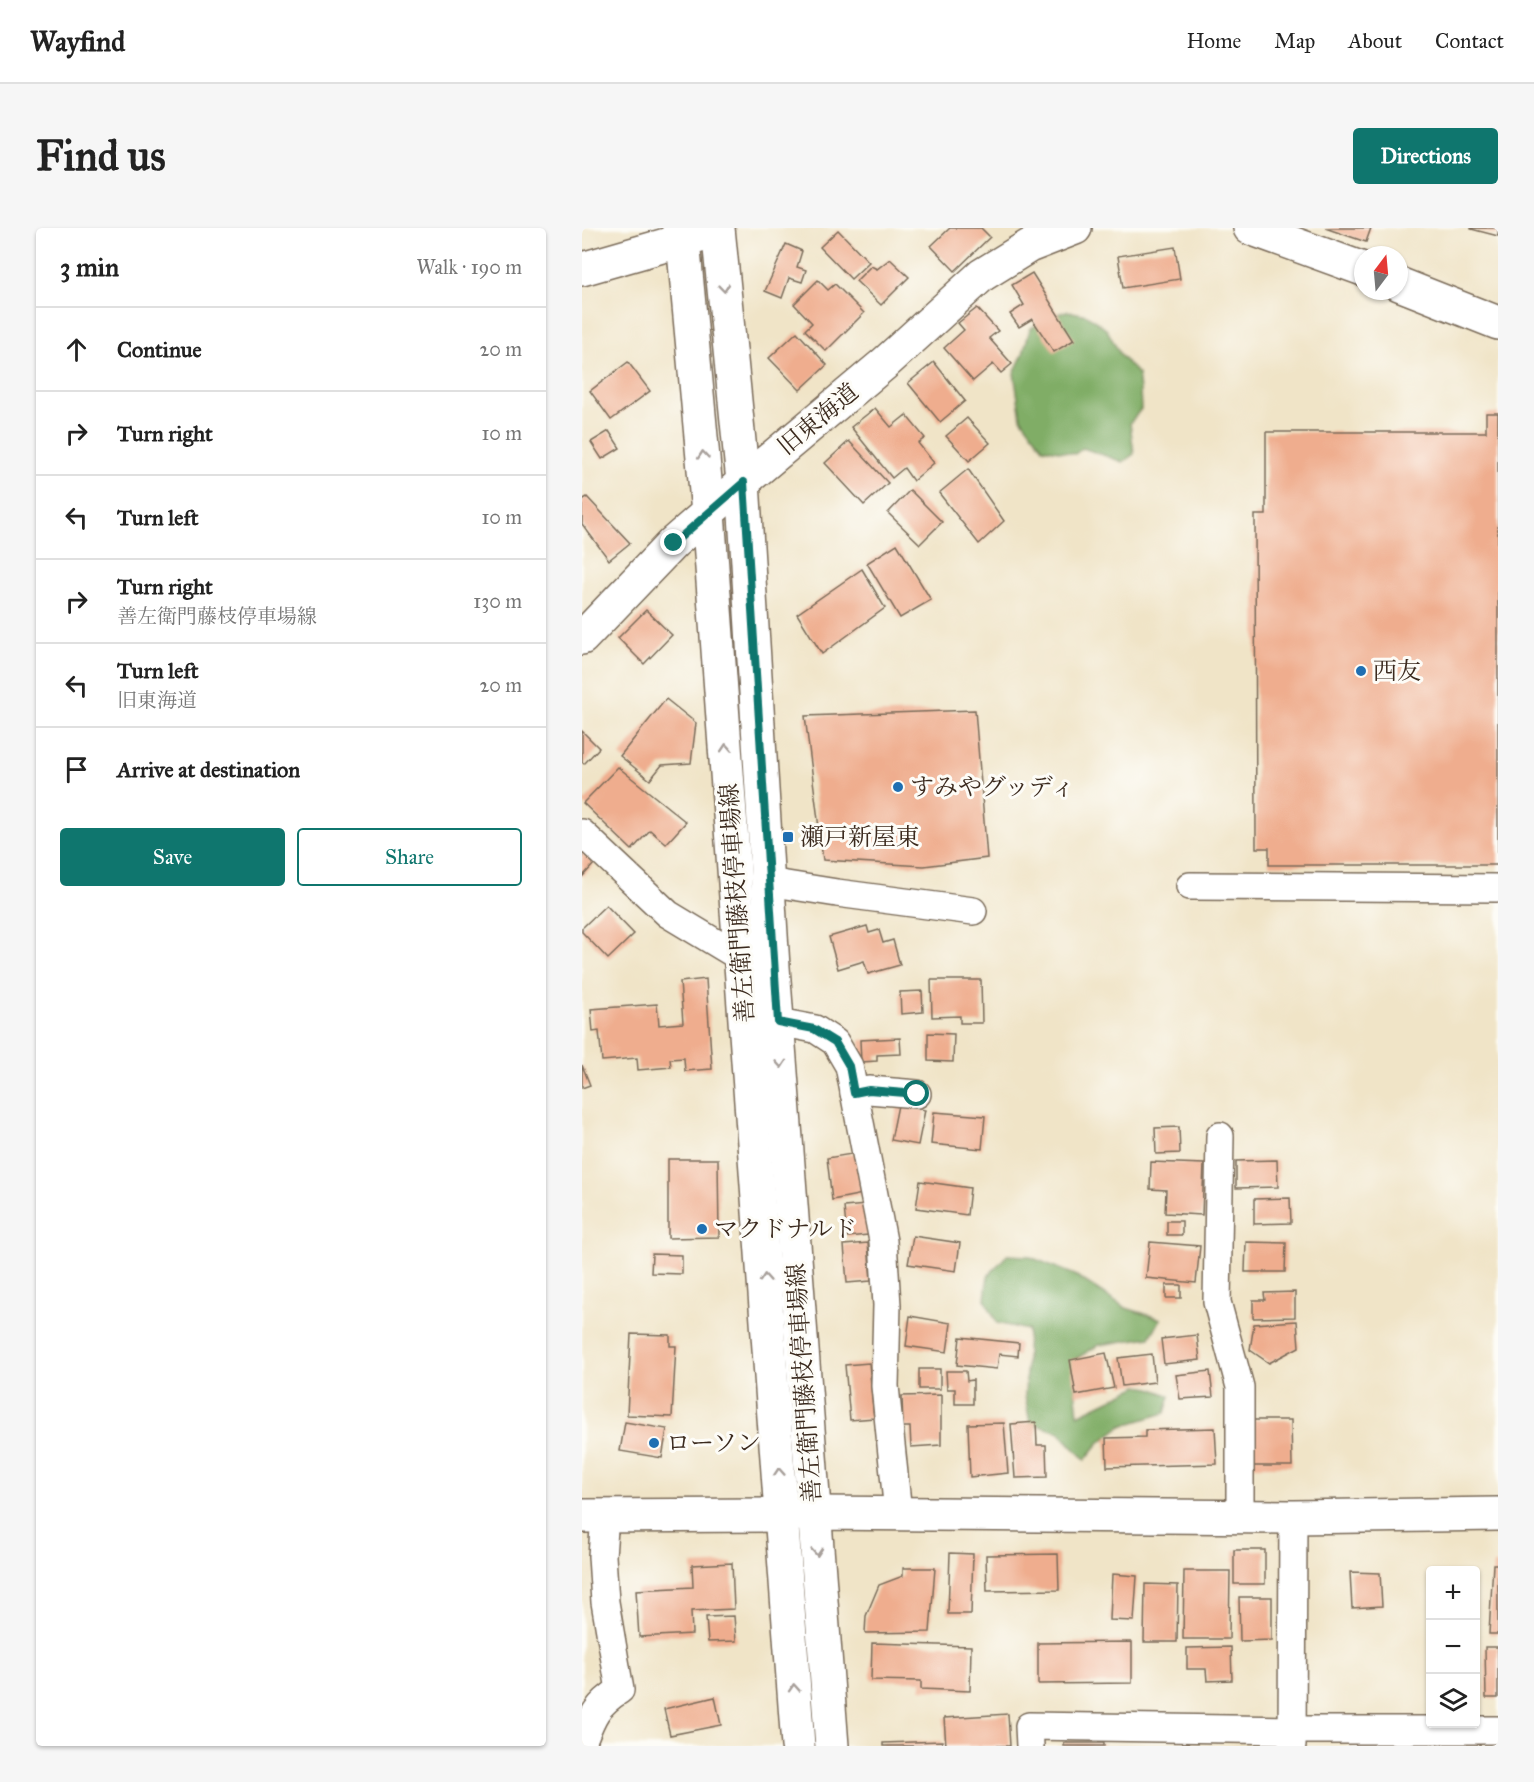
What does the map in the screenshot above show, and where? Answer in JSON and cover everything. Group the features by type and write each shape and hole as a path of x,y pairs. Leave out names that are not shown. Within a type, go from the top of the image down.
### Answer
{"main road":[{"name":"善左衛門藤枝停車場線","path":"720,228 744,482 768,882 832,1746"},
{"path":"582,270 681,234 720,228"},
{"name":"旧東海道","path":"582,638 674,543 884,364 982,275 1029,246 1075,228"},
{"path":"1250,228 1354,266"},
{"name":"善左衛門藤枝停車場線","path":"681,234 708,513 798,1746"},
{"path":"1408,288 1498,323"},
{"path":"593,1516 814,1513 1293,1517 1498,1514"}],"street":[{"path":"582,833 668,914 741,958"},
{"path":"768,882 973,911"},
{"path":"1190,886 1498,888"},
{"path":"778,1022 814,1029 835,1042 849,1066 883,1241 887,1305 885,1386 898,1514"},
{"path":"854,1093 869,1090 917,1094"},
{"path":"1220,1136 1217,1302 1240,1387 1240,1516"},
{"path":"582,1743 593,1716 605,1699 620,1690 605,1602 602,1556 593,1516"},
{"path":"1292,1738 1293,1517"},
{"path":"1029,1746 1029,1726 1292,1738 1498,1730"}],"green space":[{"path":"1067,311 1087,315 1107,330 1121,356 1138,374 1141,409 1130,423 1134,454 1123,462 1083,448 1075,454 1043,448 1021,418 1014,373 1023,354 1030,329 1048,317"},
{"path":"1007,1255 1028,1256 1075,1275 1126,1308 1161,1319 1150,1337 1099,1345 1072,1361 1078,1415 1138,1386 1151,1388 1170,1396 1165,1413 1121,1426 1099,1443 1085,1460 1059,1432 1030,1423 1025,1396 1028,1330 997,1323 985,1299 988,1276"}],"building":[{"path":"950,228 981,228 990,237 955,271 931,246"},
{"path":"1325,228 1371,228 1366,242"},
{"path":"1498,228 1498,236 1471,229"},
{"path":"838,230 869,262 851,279 820,247"},
{"path":"786,244 802,251 797,267 806,270 802,282 789,278 782,298 765,291"},
{"path":"1175,247 1180,279 1123,288 1118,256"},
{"path":"890,259 909,277 881,305 856,281 871,266 877,269"},
{"path":"1032,273 1074,340 1054,352 1032,319 1019,327 1010,314 1024,305 1012,285"},
{"path":"818,280 828,290 835,284 864,313 826,351 805,330 812,323 794,304"},
{"path":"977,308 998,331 989,338 1012,364 1001,373 993,364 973,381 944,348 964,330 958,323"},
{"path":"797,332 827,365 800,390 769,358"},
{"path":"628,362 650,391 611,420 590,391"},
{"path":"934,362 965,401 940,422 908,383"},
{"path":"875,408 891,427 906,415 925,438 918,443 934,463 913,481 904,468 892,478 851,427"},
{"path":"1486,413 1498,413 1498,865 1269,865 1269,848 1256,848 1255,515 1266,515 1266,432 1486,432"},
{"path":"967,418 990,443 969,461 946,436"},
{"path":"609,431 620,448 602,459 591,442"},
{"path":"849,441 888,483 864,505 825,463"},
{"path":"968,469 1004,521 979,544 939,493"},
{"path":"910,490 942,522 920,544 888,513"},
{"path":"587,497 630,543 609,560 582,524 582,500"},
{"path":"897,544 931,600 900,618 867,563"},
{"path":"862,569 885,608 822,654 797,614"},
{"path":"646,610 672,635 644,664 618,638"},
{"path":"666,699 696,723 691,763 662,765 650,780 620,756"},
{"name":"すみやグッディ","path":"975,710 987,858 924,866 823,860 805,716"},
{"path":"582,731 599,748 584,764 582,762"},
{"path":"618,767 686,822 666,844 650,830 632,850 583,803"},
{"path":"582,852 594,864 582,877"},
{"path":"606,905 634,934 608,959 582,932 582,928"},
{"path":"867,926 869,933 879,930 883,943 893,940 900,965 868,974 864,961 838,969 829,937"},
{"path":"706,979 712,1069 685,1071 684,1058 670,1059 671,1067 638,1070 637,1058 602,1061 599,1031 593,1032 591,1009 657,1004 659,1025 683,1023 680,982"},
{"path":"931,980 981,980 982,1023 960,1023 960,1016 932,1017"},
{"path":"922,991 923,1012 901,1014 900,992"},
{"path":"928,1033 954,1034 953,1062 928,1061"},
{"path":"900,1038 901,1054 877,1055 877,1061 861,1062 860,1040"},
{"path":"582,1065 590,1085 582,1088"},
{"path":"898,1105 925,1110 918,1145 891,1140"},
{"path":"934,1112 985,1116 982,1149 931,1144"},
{"path":"1179,1127 1180,1153 1156,1154 1155,1128"},
{"path":"857,1153 863,1194 832,1200 827,1158"},
{"path":"668,1159 718,1159 719,1237 668,1238"},
{"path":"1277,1160 1278,1187 1236,1188 1236,1161"},
{"path":"1151,1162 1204,1164 1202,1215 1165,1213 1166,1190 1150,1189"},
{"path":"920,1181 970,1188 967,1215 916,1208"},
{"path":"1290,1198 1291,1223 1254,1224 1254,1199"},
{"path":"866,1205 868,1235 847,1237 844,1207"},
{"path":"1167,1221 1182,1221 1182,1235 1167,1235"},
{"path":"913,1236 960,1243 956,1271 908,1264"},
{"path":"1150,1242 1200,1246 1196,1283 1146,1278"},
{"path":"1246,1242 1286,1243 1285,1272 1245,1272"},
{"path":"868,1243 871,1281 847,1283 844,1245"},
{"path":"652,1254 682,1255 682,1274 651,1273"},
{"path":"1166,1285 1181,1285 1181,1298 1166,1298"},
{"path":"1295,1292 1295,1317 1253,1318 1253,1300 1265,1300 1264,1293"},
{"path":"910,1316 951,1323 947,1352 906,1346"},
{"path":"1297,1321 1299,1347 1269,1363 1250,1350 1254,1324"},
{"path":"631,1334 670,1335 670,1346 676,1346 672,1417 627,1415"},
{"path":"1197,1335 1200,1360 1164,1364 1161,1339"},
{"path":"960,1337 1019,1343 1018,1356 999,1354 997,1369 957,1365"},
{"path":"1106,1353 1114,1388 1076,1395 1070,1360"},
{"path":"1152,1354 1155,1382 1122,1386 1118,1358"},
{"path":"869,1363 874,1418 850,1420 845,1365"},
{"path":"919,1369 940,1369 940,1389 919,1389"},
{"path":"946,1371 966,1371 967,1381 973,1380 973,1404 955,1404 955,1389 947,1389"},
{"path":"1210,1371 1213,1397 1180,1399 1176,1375"},
{"path":"941,1395 941,1445 911,1447 910,1427 903,1427 902,1396"},
{"path":"1252,1420 1291,1420 1292,1466 1253,1466"},
{"path":"625,1422 667,1429 662,1458 620,1451"},
{"path":"1036,1422 1037,1445 1046,1445 1047,1477 1015,1478 1011,1424"},
{"path":"1004,1423 1008,1473 970,1477 968,1424"},
{"path":"1215,1428 1217,1464 1107,1467 1106,1438 1145,1437 1145,1430"},
{"path":"1234,1550 1265,1550 1265,1584 1234,1584"},
{"path":"950,1553 973,1554 971,1614 948,1614"},
{"path":"1058,1554 1059,1590 987,1591 986,1555"},
{"path":"732,1563 734,1609 691,1611 692,1634 639,1637 636,1590 693,1587 692,1565"},
{"path":"1493,1564 1498,1564 1498,1634 1489,1634"},
{"path":"903,1568 935,1568 930,1632 865,1633 866,1616 879,1585 903,1576"},
{"path":"1184,1571 1230,1571 1229,1639 1183,1639"},
{"path":"1350,1572 1380,1573 1382,1606 1352,1608"},
{"path":"1112,1574 1137,1576 1134,1621 1110,1620"},
{"path":"1145,1584 1178,1585 1177,1642 1144,1642"},
{"path":"1239,1597 1272,1597 1272,1640 1240,1641"},
{"path":"734,1616 736,1641 708,1642 706,1617"},
{"path":"1132,1642 1132,1683 1038,1684 1038,1643"},
{"path":"872,1643 971,1646 970,1691 921,1689 921,1681 871,1680"},
{"path":"1231,1647 1232,1680 1207,1681 1206,1669 1187,1669 1187,1648"},
{"path":"1485,1647 1498,1647 1498,1698 1486,1698"},
{"path":"715,1697 721,1725 670,1735 664,1709"},
{"path":"1008,1714 1010,1746 946,1746 944,1718"},
{"path":"942,1741 942,1746 883,1746 883,1743"},
{"path":"1064,1743 1104,1743 1104,1746 1064,1746"}],"place":[{"name":"西友","path":"1361,671"},
{"name":"すみやグッディ","path":"898,787"},
{"name":"瀬戸新屋東","path":"788,837"},
{"name":"マクドナルド","path":"702,1229"},
{"name":"ローソン","path":"654,1443"}],"route":[{"path":"674,543 744,482 778,1022 814,1029 835,1042 849,1066 854,1093 869,1090 917,1094"}]}
